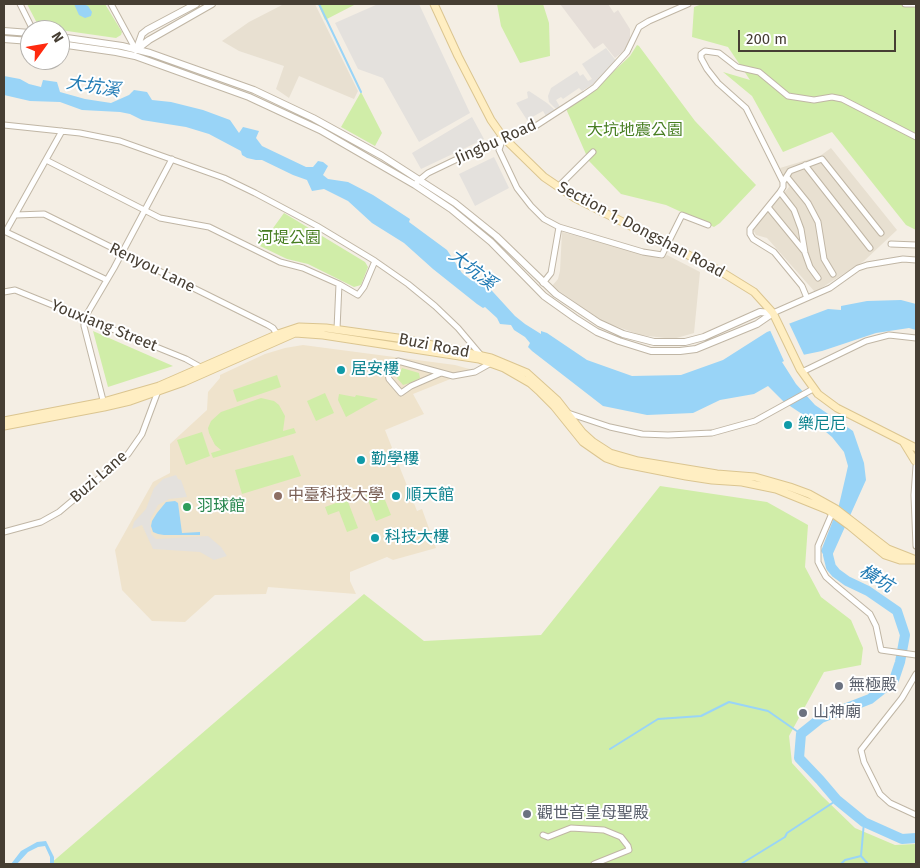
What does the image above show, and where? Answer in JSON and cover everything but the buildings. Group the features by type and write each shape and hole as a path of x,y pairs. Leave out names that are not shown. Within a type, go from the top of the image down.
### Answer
{"main road":[{"name":"Section 1, Dongshan Road","path":"434,4 478,97 503,137 558,187 589,206 745,285 762,298 778,322 810,391 837,408 916,448"},
{"name":"Buzi Road","path":"4,426 104,405 158,389 299,327 313,326 405,339 491,360 527,373 544,387 568,413 582,432 610,453 717,474 755,477 809,494 834,511"},
{"name":"Buzi Road","path":"158,389 202,368 279,337 295,333 323,335 480,357"},
{"name":"Buzi Road","path":"491,360 530,383 554,406 583,442 606,458 652,470 712,480 742,482 776,489 834,511"},
{"name":"Buzi Road","path":"4,421 104,405"},
{"path":"904,443 916,463"},
{"path":"834,511 888,550 916,560"}],"street":[{"path":"20,4 29,20"},
{"path":"112,4 135,53"},
{"path":"135,53 142,34 196,4"},
{"path":"135,53 149,40 212,4"},
{"name":"Jingbu Road","path":"415,185 428,173 503,137 531,129 589,91 595,87 627,52 639,28 649,21 688,4"},
{"path":"905,4 916,4"},
{"path":"4,31 20,32"},
{"path":"70,38 122,46 135,53 249,97 320,130 415,185 450,209 491,242 544,296 585,325 619,341 651,351 688,350 705,346 758,324 772,313 830,288 858,268 903,259 916,260"},
{"path":"4,39 20,40"},
{"path":"70,45 135,53 254,90 290,106 420,179 496,236 543,283 577,309 599,323 623,334 654,342 677,343 693,340 760,312 772,313"},
{"path":"783,182 746,108 735,96 718,83 706,69 701,58 701,54 705,51 719,54 737,68 759,72 788,96 814,100 832,97 842,99 916,138"},
{"path":"4,125 80,133 120,141 224,178 256,193 375,260 408,284 435,306 480,357"},
{"path":"62,131 16,215 5,231 107,280"},
{"path":"503,137 499,150 518,188 531,206 544,218 559,227 662,255 682,214 708,225"},
{"path":"558,187 593,152"},
{"path":"104,405 84,326 84,319 122,254 172,159"},
{"path":"807,298 802,286 774,252 753,239 750,234 750,229 780,192 783,182 790,171 822,159 881,233"},
{"path":"46,160 166,220 209,227 280,262 303,268 339,284 358,295 364,287 375,260"},
{"path":"805,165 870,248"},
{"path":"787,177 808,203 818,222 824,260 833,274"},
{"path":"780,192 794,210 802,229 805,252 810,267 818,278"},
{"path":"768,207 805,252"},
{"name":"Renyou Lane","path":"16,215 44,214 268,325 279,337"},
{"path":"543,283 551,273 559,227"},
{"path":"891,244 916,245"},
{"path":"337,330 339,284"},
{"name":"Youxiang Street","path":"4,292 15,290 186,359 202,368"},
{"path":"802,372 866,341 889,335 916,338"},
{"path":"441,373 411,386 401,393 389,379 388,374 392,363 398,361 453,376 476,372 491,360"},
{"name":"Buzi Lane","path":"4,532 41,522 59,512 128,454 142,434 158,389"},
{"path":"568,413 610,427 642,434 712,433 755,421 810,391"},
{"path":"916,463 914,494 916,546"},
{"path":"914,494 916,487"},
{"path":"834,511 818,546 818,562 826,577 870,614 876,626 881,650 916,655"},
{"path":"916,674 902,698 861,750 864,762 880,794 890,803 916,815"},
{"path":"542,835 548,836 571,828 604,830 621,837 628,846 629,850 594,864"}],"shaded area":[{"path":"284,4 315,4 358,91 354,99 299,76 289,98 276,89 284,66 239,51 222,41 249,22"},
{"path":"378,4 419,4 470,113 419,142 383,78 358,69 335,23"},
{"path":"560,4 608,4 614,13 618,10 630,29 630,38 625,50 615,58 603,43 594,49"},
{"path":"606,48 617,62 593,84 582,91 579,88 563,99 561,97 556,100 560,107 556,109 549,102 548,96 551,88 577,71 580,76 583,74 588,81 592,79 582,64"},
{"path":"529,91 555,110 546,116 543,111 527,120 516,103 528,98 527,92"},
{"path":"472,117 484,139 421,169 412,153"},
{"path":"831,148 897,230 864,261 815,292 767,238 756,235 752,228 789,187 780,168 820,156"},
{"path":"494,157 509,188 475,206 459,174"},
{"path":"562,232 662,259 667,255 700,272 694,333 673,339 640,335 602,321 552,286 558,279 560,271"},
{"name":"中臺科技大學","path":"303,345 455,365 473,370 413,394 424,414 385,430 417,511 422,509 436,548 393,560 387,557 350,572 350,581 356,594 268,587 266,594 215,595 185,622 152,621 122,590 115,550 153,482 170,473 170,444 207,410 208,392 220,378 220,375 265,354"},
{"path":"176,475 181,480 187,497 169,499 158,505 150,520 151,534 156,539 208,536 221,547 227,556 214,560 200,552 153,549 142,525 132,529 134,522 146,509 154,488 163,479"}],"green space":[{"path":"27,4 105,4 122,32 116,38 70,31 70,20 35,20"},
{"path":"318,4 356,4 325,20"},
{"path":"497,4 543,4 549,23 550,56 520,63 501,26"},
{"path":"702,4 916,4 916,230 906,225 832,132 783,152 752,96 723,72 750,80 728,47 692,37 694,7"},
{"name":"大坑地震公園","path":"637,45 695,121 756,185 714,227 666,205 621,194 589,161 567,111 567,109 595,89 630,56"},
{"path":"361,92 382,133 375,146 341,127"},
{"name":"河堤公園","path":"284,213 365,262 368,267 361,285 354,287 308,264 287,259 260,246"},
{"path":"93,331 173,366 108,387"},
{"path":"402,368 419,373 420,378 403,385 397,378"},
{"path":"277,375 281,387 237,402 233,390"},
{"path":"325,393 334,413 316,421 307,401"},
{"path":"339,394 378,399 346,417 338,400"},
{"path":"261,398 274,401 279,405 285,416 283,431 294,428 296,433 213,458 211,453 221,450 215,445 209,433 208,428 211,421 221,412"},
{"path":"202,432 210,456 186,465 177,440"},
{"path":"293,455 301,476 242,494 235,470"},
{"path":"660,486 767,502 808,525 805,567 821,597 851,620 863,648 861,665 824,672 789,736 792,763 855,828 895,845 916,844 916,864 50,864 364,594 424,641 541,635"},
{"path":"381,490 391,515 376,521 366,495"},
{"path":"347,499 358,528 347,532 339,511 328,515 325,507"}],"water":[{"path":"74,4 88,6 92,12 91,16 85,18 79,15"},
{"path":"4,76 20,79 41,87 43,80 57,82 60,92 85,99 111,103 129,95 134,90 147,92 152,100 171,102 203,110 230,120 239,133 243,127 259,131 256,138 262,146 306,167 313,167 318,161 323,162 328,166 323,175 328,179 348,182 373,195 410,219 409,222 447,250 462,273 471,280 483,281 515,316 525,324 541,334 541,331 547,333 587,360 632,376 681,375 723,360 767,332 828,309 841,310 841,306 867,301 901,300 916,304 916,330 909,328 876,333 822,351 793,357 782,362 796,384 815,405 853,431 864,463 866,480 831,558 831,567 821,551 839,505 846,475 848,466 844,452 832,437 814,422 784,402 768,386 754,394 720,400 693,413 647,415 603,406 532,351 528,347 530,343 525,337 514,330 511,325 500,324 497,318 485,307 483,308 477,304 404,243 372,223 348,201 324,189 312,191 307,180 262,160 247,158 242,155 241,151 209,134 186,127 142,120 130,114 120,112 82,110 60,102 30,101 4,95"},
{"path":"175,501 178,503 182,533 200,532 200,535 164,535 153,532 152,521 157,513 166,502"},
{"path":"46,841 54,857 54,864 50,864 50,857 45,846 28,852 17,864 11,864 21,851 37,842"}],"pier":[{"path":"788,321 805,357 785,363 788,370 769,328"}],"waterway":[{"path":"319,4 361,92"},
{"name":"橫坑","path":"828,555 831,567 836,573 847,581 868,591 897,611 905,635 900,662 894,680 870,699 821,718 801,734 799,758 837,800 864,822 902,839 916,838"},
{"path":"610,749 658,719 701,716 729,702 768,711 801,734"},
{"path":"741,864 785,837 787,833 837,800"},
{"path":"841,864 845,860 861,856 864,822"},
{"path":"861,856 868,864"}],"place":[{"name":"居安樓","path":"341,370"},
{"name":"樂尼尼","path":"788,425"},
{"name":"勤學樓","path":"361,460"},
{"name":"中臺科技大學","path":"278,496"},
{"name":"順天館","path":"396,496"},
{"name":"羽球館","path":"187,507"},
{"name":"科技大樓","path":"375,538"},
{"name":"無極殿","path":"839,686"},
{"name":"山神廟","path":"803,713"},
{"name":"觀世音皇母聖殿","path":"527,814"}],"water label":[{"name":"大坑溪","path":"93,87"},
{"name":"大坑溪","path":"472,270"}]}
